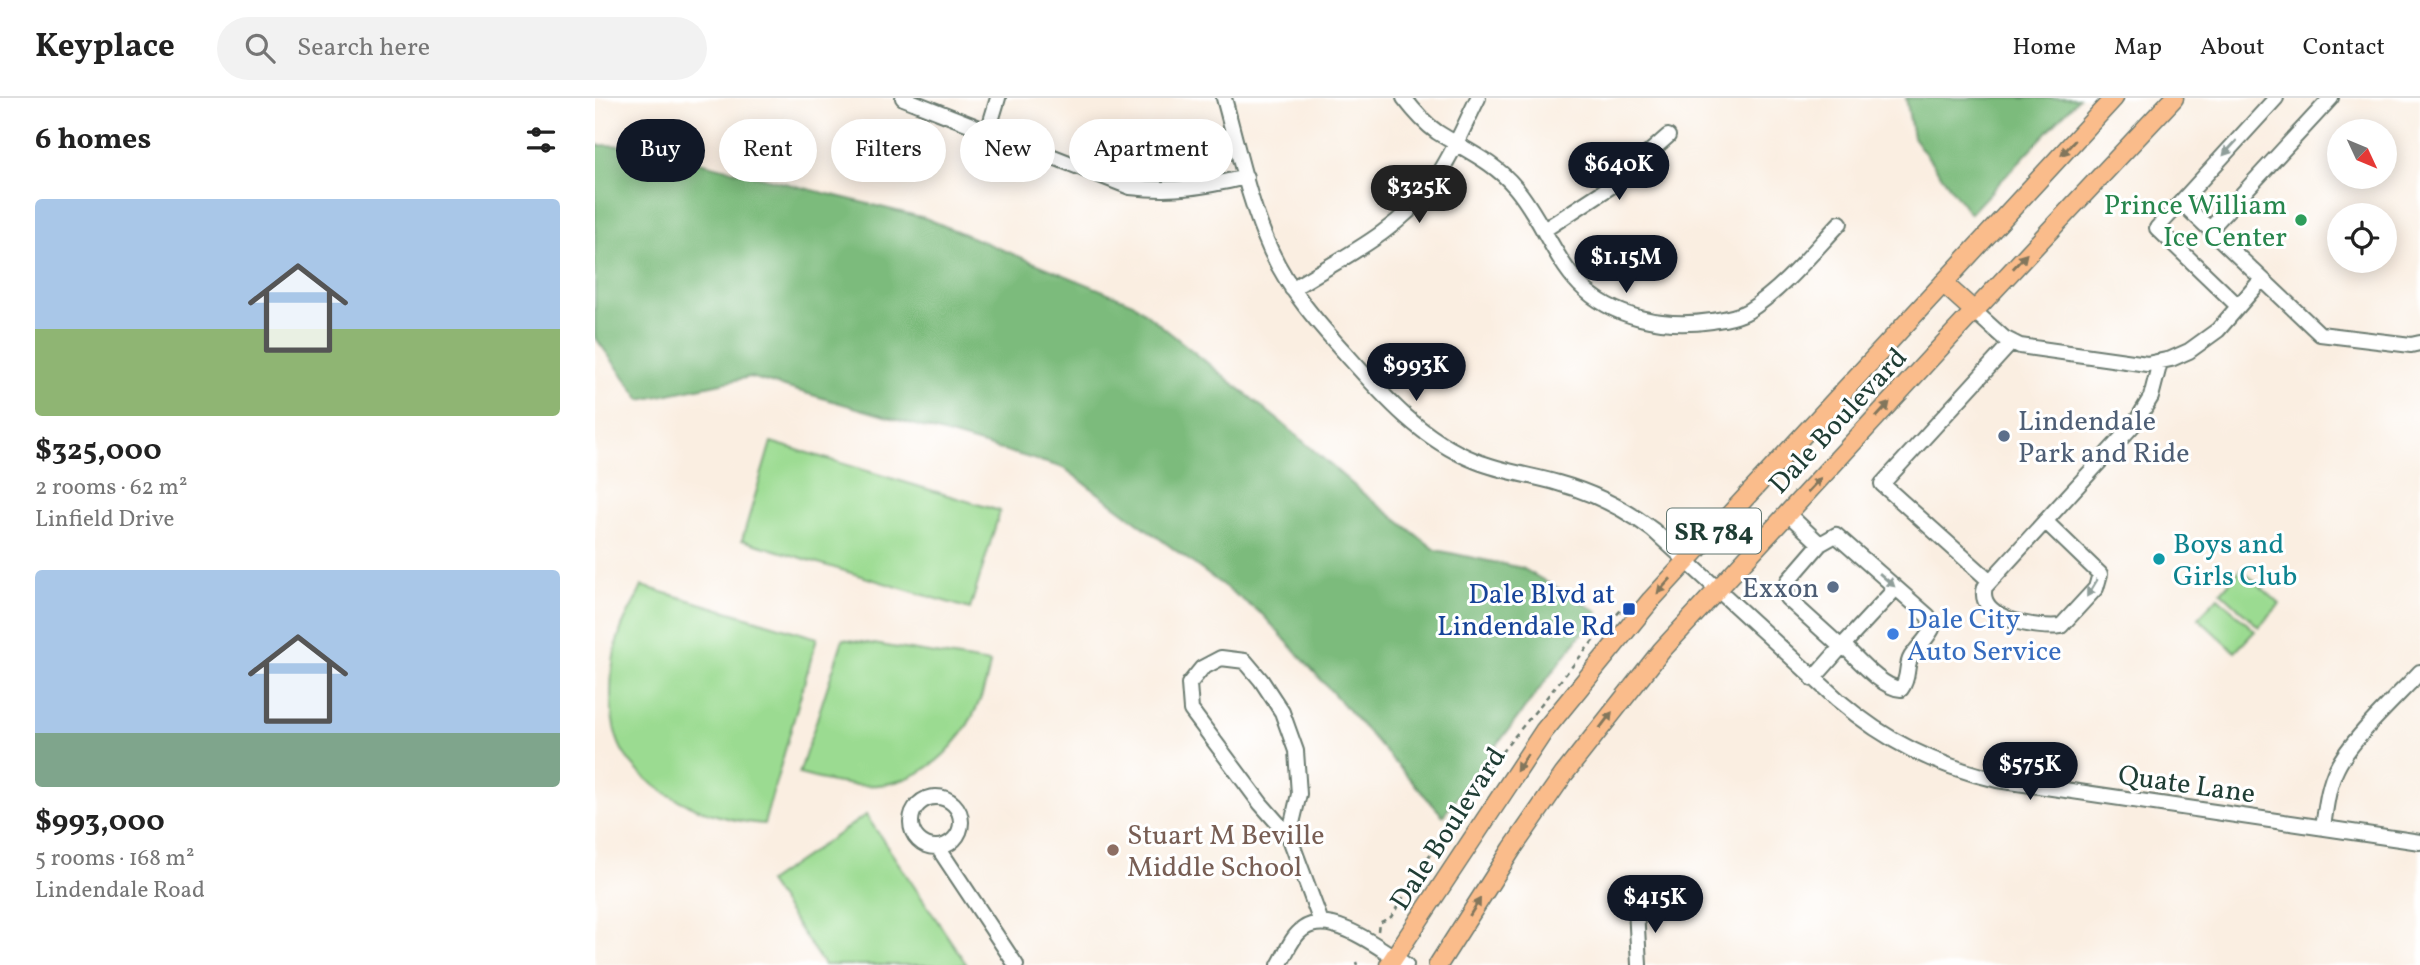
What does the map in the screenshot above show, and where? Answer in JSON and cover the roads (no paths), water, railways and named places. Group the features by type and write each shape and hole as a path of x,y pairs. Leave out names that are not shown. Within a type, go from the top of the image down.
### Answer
{"main road":[{"name":"Dale Boulevard","path":"1396,962 1544,731 1651,600 2114,98"},
{"name":"Dale Boulevard","path":"1438,965 1512,849 1564,775 1655,659 1787,513 2174,98"},
{"path":"1943,284 1974,311"}],"street":[{"path":"903,98 960,120"},
{"path":"992,119 998,98"},
{"name":"Quate Lane","path":"1224,98 1259,223 1271,251 1292,289 1312,316 1384,397 1429,436 1452,450 1500,470 1584,491 1610,502 1654,530 1813,679 1861,720 1891,740 1956,770 2010,782 2420,842"},
{"path":"1404,98 1427,124 1501,172 1516,188 1573,276 1600,301 1617,311 1644,319 1675,324 1699,323 1745,313 1794,273 1840,223"},
{"path":"1292,289 1390,227 1410,209 1428,189 1456,143 1478,98"},
{"path":"2238,306 2157,228 2276,98"},
{"path":"2210,229 2331,98"},
{"path":"1543,230 1610,187 1668,136"},
{"path":"1055,157 1130,187 1160,191 1191,189 1247,177"},
{"path":"2181,202 2320,334 2411,345 2420,343"},
{"path":"1974,311 2012,342 2035,349 2147,364 2189,351 2206,341 2262,279"},
{"path":"1990,581 1882,484 2012,342"},
{"path":"2045,521 2100,574 2096,588 2087,598 2061,626 2050,628 2004,619 1985,603 1982,596 1985,587 2142,413 2151,397 2160,362"},
{"path":"1787,513 1820,544"},
{"path":"1836,535 1928,616 1932,629 1927,639 1909,659 1907,681 1901,689 1894,689 1883,681 1787,598 1788,581 1820,544 1836,535"},
{"path":"1813,679 1896,588"},
{"path":"1289,836 1299,794 1297,751 1282,712 1261,680 1245,662 1221,658 1202,668 1189,684 1191,710 1261,804 1289,836 1321,922"},
{"path":"2323,827 2328,791 2337,766 2356,741 2420,672"},
{"path":"939,849 1017,965"},
{"path":"1636,908 1639,965"},
{"path":"1279,965 1301,930 1321,922 1340,926 1396,962"}],"place":[{"name":"Prince William Ice Center","path":"2301,220"},
{"name":"Lindendale Park and Ride","path":"2004,436"},
{"name":"Boys and Girls Club","path":"2159,559"},
{"name":"Exxon","path":"1833,587"},
{"name":"Dale Blvd at Lindendale Rd","path":"1629,609"},
{"name":"Dale City Auto Service","path":"1893,634"},
{"name":"Stuart M Beville Middle School","path":"1113,850"}]}
